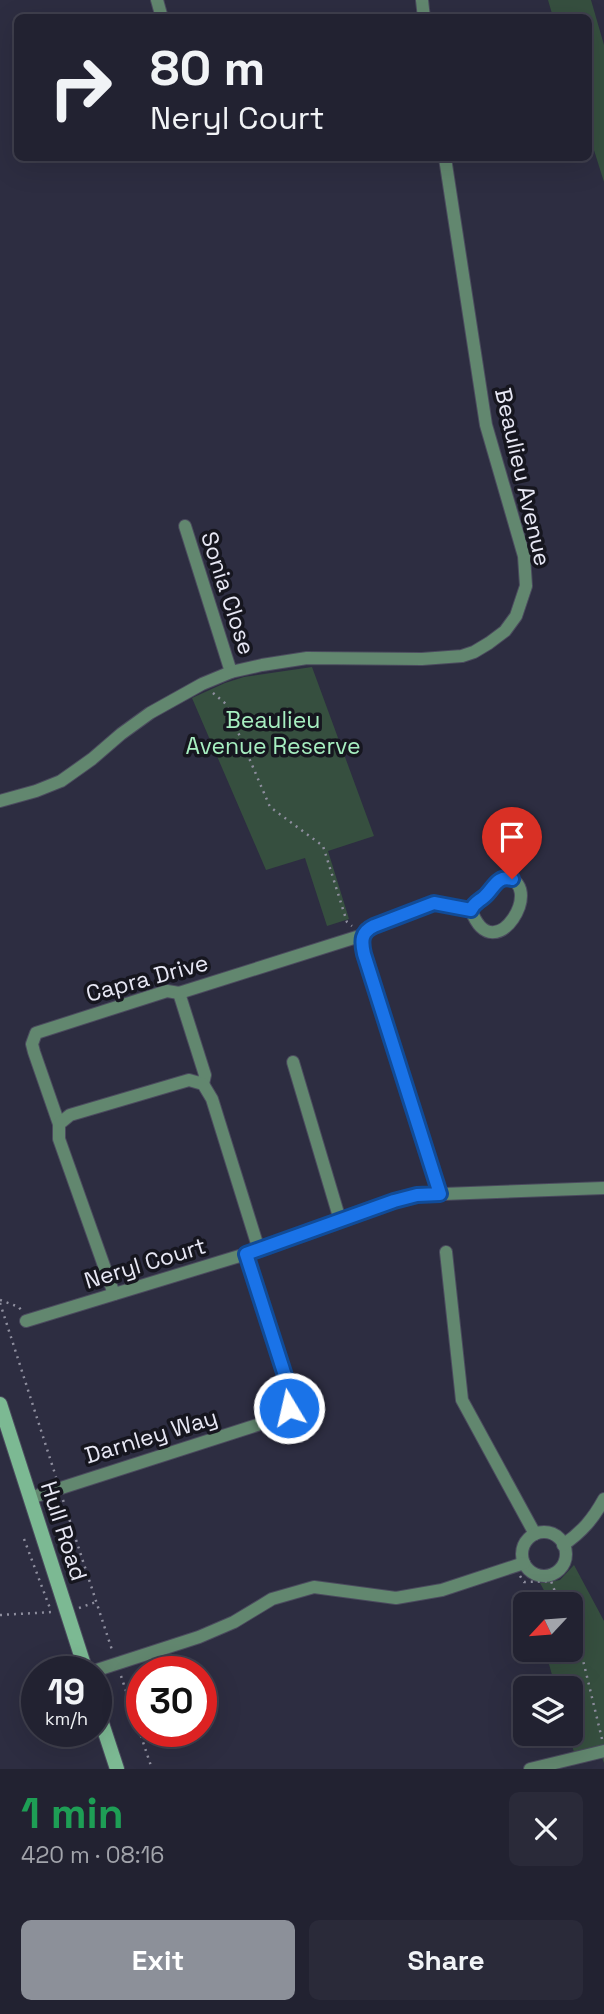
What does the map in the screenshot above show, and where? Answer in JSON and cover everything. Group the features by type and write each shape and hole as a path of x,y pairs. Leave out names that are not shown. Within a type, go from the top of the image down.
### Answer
{"main road":[{"name":"Hull Road","path":"0,1404 81,1656"},
{"path":"110,1747 117,1769"}],"street":[{"name":"Beaulieu Avenue","path":"0,801 61,781 92,760 150,713 202,684 231,672 307,658 422,659 462,656 489,643 505,631 516,616 526,586 524,556 485,425 445,161"},
{"name":"Sonia Close","path":"185,526 231,672"},
{"path":"504,878 512,879 523,896 517,912 498,932 486,931 479,925 471,910 474,903 504,878"},
{"name":"Capra Drive","path":"59,1125 32,1044 36,1033 167,991 180,993 363,935 366,929 434,903 471,910"},
{"path":"363,935 364,954 440,1194"},
{"path":"180,993 205,1075 203,1084"},
{"path":"293,1062 340,1220"},
{"path":"114,1294 59,1139 59,1125 70,1115 189,1080 203,1084 212,1099 253,1252"},
{"name":"Neryl Court","path":"26,1321 253,1252 417,1195 604,1188"},
{"name":"Darnley Way","path":"30,1498 276,1419 289,1408 288,1385 253,1252"},
{"path":"446,1252 462,1400 535,1534"},
{"path":"563,1545 581,1532 604,1499"},
{"path":"542,1532 554,1535 563,1545 563,1565 552,1574 539,1576 519,1564 525,1543 535,1534 542,1532"},
{"path":"112,1666 198,1637 234,1622 272,1599 314,1587 396,1598 442,1590 519,1564"},
{"path":"531,1769 604,1750"}],"path":[{"path":"202,684 226,704 270,807 323,846 347,922 363,935"},
{"path":"0,1301 152,1769"},
{"path":"0,1301 19,1307 26,1321"},
{"path":"24,1539 51,1611"},
{"path":"519,1564 524,1583 551,1581 555,1592"},
{"path":"0,1615 66,1612 96,1602"},
{"path":"583,1660 604,1750"}],"green space":[{"path":"548,0 591,0 604,45 604,182 592,144 592,14 552,14"},
{"name":"Beaulieu Avenue Reserve","path":"312,667 374,836 328,851 349,919 327,926 305,858 266,870 192,698 244,677"},
{"path":"574,1565 604,1621 604,1763 599,1750 575,1756 572,1746 583,1746 583,1676 552,1676 548,1662 583,1662 583,1592 545,1592 540,1583 560,1580"}],"route":[{"path":"289,1408 288,1385 246,1254 394,1201 417,1195 440,1194 364,954 363,935 366,929 434,903 471,910 474,903 485,896 494,884 504,878 512,879"}]}
